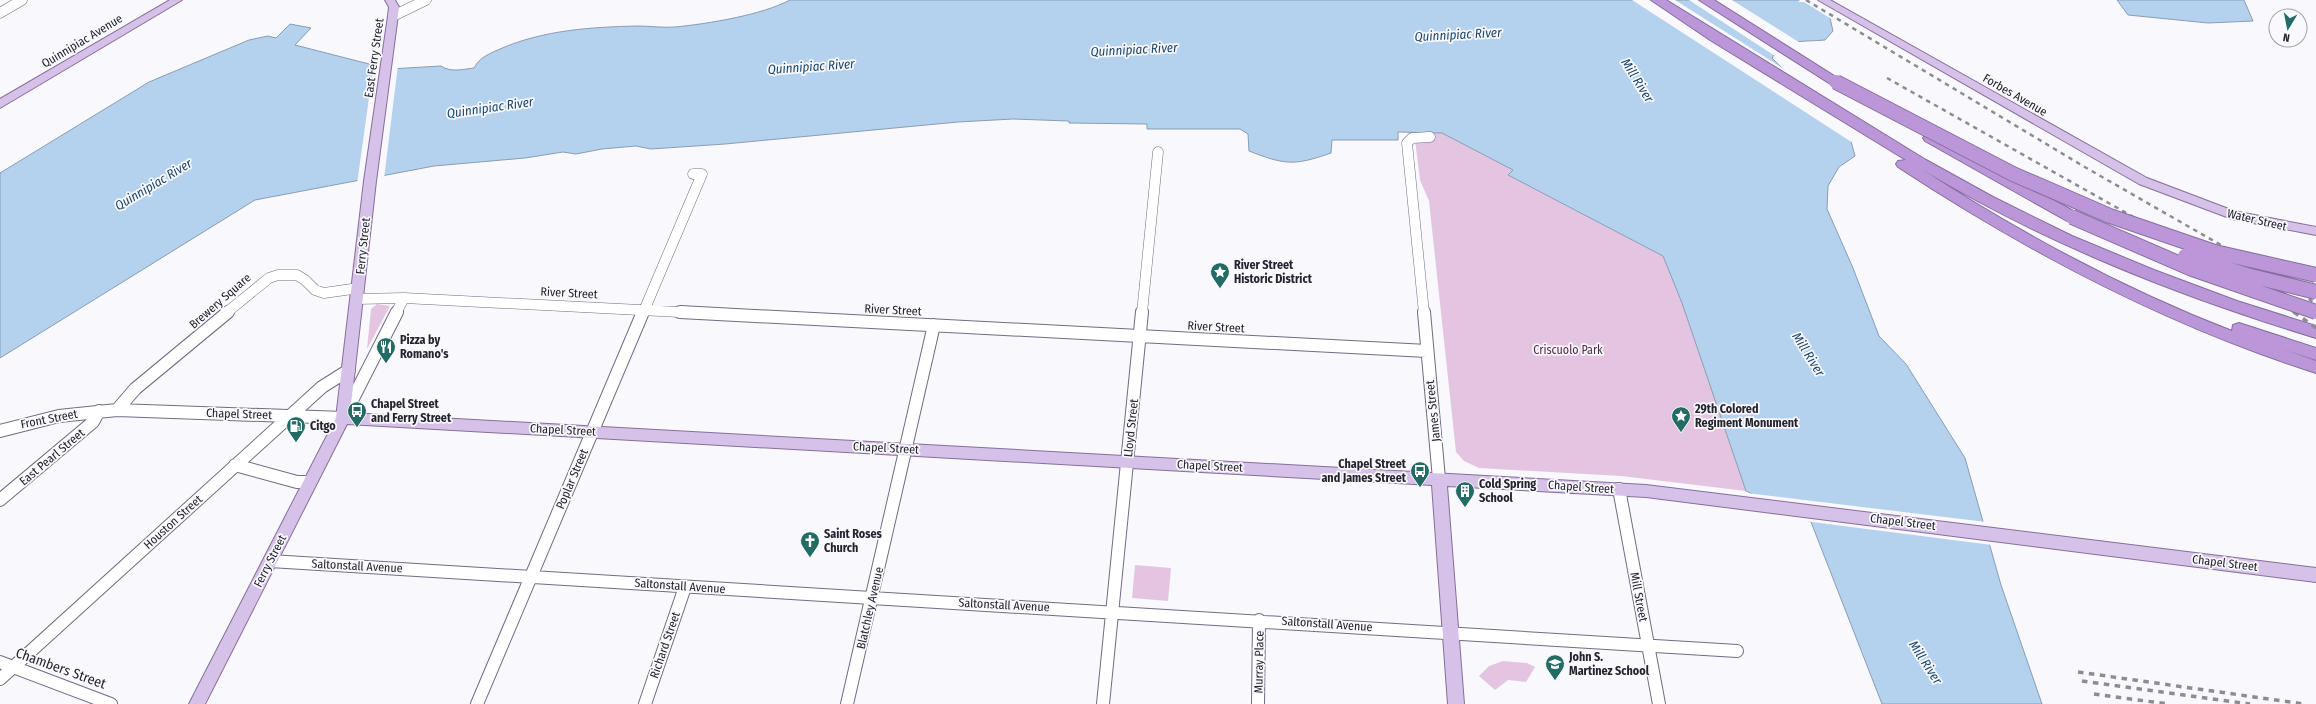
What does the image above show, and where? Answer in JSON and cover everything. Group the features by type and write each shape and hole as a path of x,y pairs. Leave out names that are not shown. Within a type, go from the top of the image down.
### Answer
{"highway":[{"path":"1657,0 1746,58 1925,166 2025,219 2168,281 2248,311 2316,332"},
{"path":"1705,0 1836,82 1996,176 2072,217 2184,266 2264,296 2316,312"},
{"path":"1746,58 1804,102 1899,161 2006,224 2110,276 2207,317 2316,354"},
{"path":"1836,82 2013,174 2133,225 2215,252 2316,275"},
{"path":"1899,161 1992,222 2098,279 2209,329 2316,367"},
{"path":"2072,217 2119,230 2155,245 2217,266 2316,292"}],"main road":[{"name":"Quinnipiac Avenue","path":"0,104 177,0"},
{"name":"East Ferry Street","path":"378,121 394,7 390,0"},
{"name":"Forbes Avenue","path":"1822,0 2110,164 2143,181 2199,204"},
{"name":"Ferry Street","path":"197,704 343,418 378,121"},
{"name":"Water Street","path":"2199,204 2250,220 2316,231"},
{"name":"Chapel Street","path":"343,418 1619,489 2017,536 2316,575"},
{"name":"James Street","path":"1439,479 1456,704"}],"street":[{"path":"0,13 22,0"},
{"path":"393,16 426,0"},
{"name":"James Street","path":"1430,137 1412,138 1407,143 1415,211 1439,479"},
{"name":"Lloyd Street","path":"1104,704 1158,152"},
{"name":"Poplar Street","path":"477,704 530,576 702,174 693,174"},
{"name":"Brewery Square","path":"117,410 135,390 269,278 284,274 297,276 313,289 326,292 358,294"},
{"name":"River Street","path":"358,294 404,298 1427,351"},
{"name":"Ferry Street","path":"343,418 404,298"},
{"name":"Blatchley Avenue","path":"847,704 873,597 934,326"},
{"name":"Houston Street","path":"0,679 6,665 322,387 349,370"},
{"name":"Chapel Street","path":"100,411 117,410 343,418"},
{"name":"Front Street","path":"0,431 46,419 100,411"},
{"name":"East Pearl Street","path":"0,500 93,422 100,411"},
{"path":"235,465 297,482 310,482"},
{"name":"Mill Street","path":"1619,489 1659,704"},
{"name":"Saltonstall Avenue","path":"270,561 530,576 684,587 1260,620 1737,651"},
{"name":"Richard Street","path":"645,704 684,587"},
{"name":"Murray Place","path":"1258,704 1260,620"},
{"name":"Chambers Street","path":"6,665 111,704"}],"green space":[{"name":"Criscuolo Park","path":"1414,132 1442,133 1513,170 1508,175 1663,256 1682,303 1746,491 1621,476 1479,468 1464,461 1456,452 1429,201 1420,180"},
{"path":"377,304 390,306 367,349 371,309"},
{"path":"1135,565 1171,568 1168,601 1132,598"},
{"path":"1503,661 1527,663 1535,667 1526,682 1508,680 1495,690 1479,676 1489,666"}],"water":[{"path":"790,0 1819,0 1830,18 1833,31 1825,40 1802,41 1788,44 1776,52 1772,58 1849,134 1855,156 1839,167 1828,186 1827,209 1853,268 1879,336 1906,364 1965,458 2001,585 2042,704 1882,704 1811,522 1746,491 1682,303 1663,256 1508,175 1513,170 1442,133 1398,132 1398,140 1332,140 1331,153 1308,160 1290,162 1272,159 1249,151 1248,134 1240,129 1147,129 1147,124 1069,123 1069,121 1013,119 958,122 725,144 651,149 636,146 602,149 576,154 563,152 525,158 434,166 255,200 0,358 0,173 149,82 249,40 268,36 276,38 290,24 311,28 295,45 373,65 372,70 441,66 458,70 474,68 482,58 516,43 550,34 603,27 670,27 703,24 765,10"},
{"path":"2117,0 2244,0 2253,21 2208,23 2128,15"}],"pier":[{"path":"1632,0 1675,0 1787,71 1850,133 1853,143"},
{"path":"1689,0 1732,0 1802,44 1792,44 1778,51 1775,56"},
{"path":"1800,0 1821,0 1833,20 1804,2 1798,2"},
{"path":"398,65 384,179 357,184 373,69"},
{"path":"1747,493 1986,522 1992,545 1804,521"}],"railway":[{"path":"1806,0 2083,166 2287,283 2316,304"},
{"path":"1887,78 2137,219 2295,313"},
{"path":"2294,312 2316,328"},
{"path":"2078,672 2304,704"},
{"path":"2082,681 2250,704"},
{"path":"2094,694 2168,704"}],"place":[{"name":"River Street Historic District","path":"1220,289"},
{"name":"Pizza by Romano's","path":"386,364"},
{"name":"Chapel Street and Ferry Street","path":"357,428"},
{"name":"29th Colored Regiment Monument","path":"1681,433"},
{"name":"Citgo","path":"296,443"},
{"name":"Chapel Street and James Street","path":"1420,488"},
{"name":"Cold Spring School","path":"1465,508"},
{"name":"Saint Roses Church","path":"810,558"},
{"name":"John S. Martinez School","path":"1555,681"}],"water label":[{"name":"Quinnipiac River","path":"1458,34"},
{"name":"Quinnipiac River","path":"1134,49"},
{"name":"Quinnipiac River","path":"811,66"},
{"name":"Mill River","path":"1638,80"},
{"name":"Quinnipiac River","path":"490,107"},
{"name":"Quinnipiac River","path":"153,184"},
{"name":"Mill River","path":"1809,354"},
{"name":"Mill River","path":"1926,662"}]}
